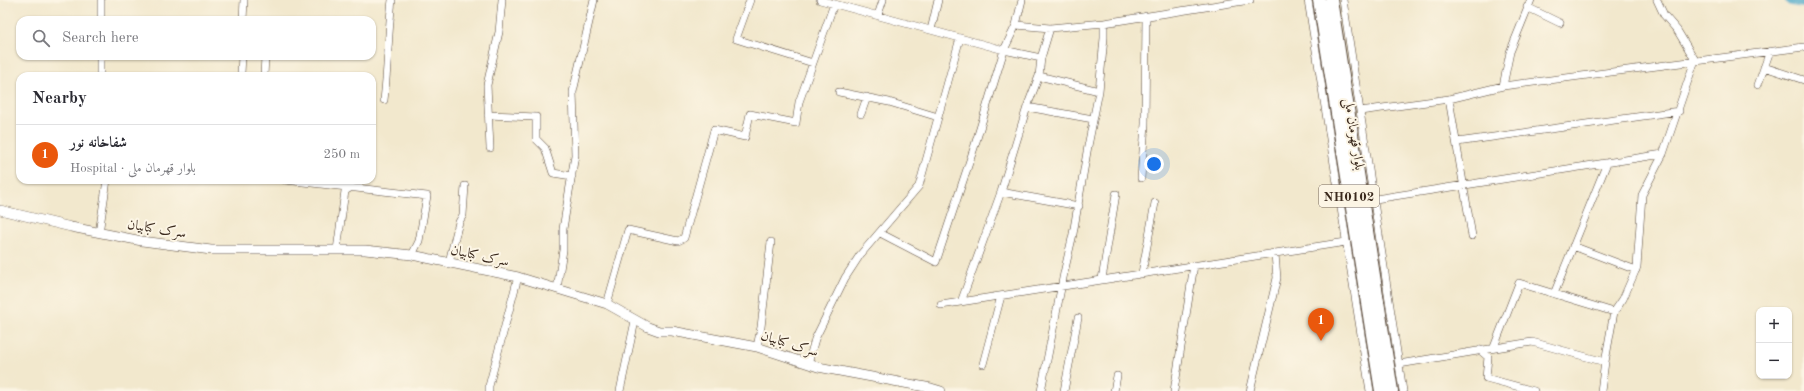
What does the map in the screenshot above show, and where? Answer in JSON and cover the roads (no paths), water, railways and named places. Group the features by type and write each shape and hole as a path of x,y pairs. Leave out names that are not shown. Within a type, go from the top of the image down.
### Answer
{"highway":[{"name":"بلوار قهرمان ملی","path":"1318,0 1392,391"},
{"name":"بلوار قهرمان ملی","path":"1331,0 1381,391"}],"street":[{"path":"101,0 101,16"},
{"path":"243,16 244,0"},
{"path":"384,100 388,66 392,0"},
{"path":"490,148 487,85 499,32 502,0"},
{"path":"557,289 563,250 563,229 575,156 573,92 594,0"},
{"path":"750,0 736,39 813,63"},
{"path":"820,0 1004,50 1041,58"},
{"path":"878,15 883,0"},
{"path":"931,30 938,0"},
{"path":"880,233 936,262 974,148 1004,50 1016,25 1022,0"},
{"path":"1016,25 1050,28 1104,23 1250,0"},
{"path":"1308,0 1357,202 1399,364 1403,391"},
{"path":"1343,0 1360,111 1357,202 1346,242 1370,391"},
{"path":"1601,391 1604,362 1614,312 1623,299 1636,270 1642,195 1663,154 1696,60 1678,30 1664,16 1656,0"},
{"path":"1503,86 1510,52 1529,3 1560,23"},
{"path":"607,304 628,230 678,241 684,238 714,130 744,137 750,114 796,123 799,102 834,4"},
{"path":"1141,178 1145,124 1146,16"},
{"path":"1040,391 1079,206 1093,119 1099,92 1104,23"},
{"path":"961,302 1001,192 1027,107 1039,76 1041,58 1050,28"},
{"path":"808,364 815,339 845,278 860,255 919,186 960,38"},
{"path":"1360,111 1449,99 1503,86 1804,47"},
{"path":"1758,85 1770,51"},
{"path":"100,60 100,72"},
{"path":"241,72 242,60"},
{"path":"264,72 265,60"},
{"path":"1764,67 1804,80"},
{"path":"1039,76 1099,92"},
{"path":"839,92 867,97 938,117"},
{"path":"861,114 867,97"},
{"path":"1449,99 1472,236"},
{"path":"1027,107 1093,119"},
{"path":"1457,142 1679,110"},
{"path":"488,115 536,117 536,139 545,148 553,173 572,176"},
{"path":"1357,202 1663,154"},
{"path":"1554,294 1607,163"},
{"path":"99,233 106,184"},
{"path":"337,250 345,191 350,184 427,196 420,241 412,255"},
{"path":"448,262 459,222 463,215 465,186"},
{"path":"1001,192 1079,206"},
{"path":"1102,279 1116,194"},
{"path":"1142,273 1155,203"},
{"name":"سرک کبابیان","path":"0,210 99,233 142,241 211,250 365,250 412,255 518,277 607,304 635,321 659,331 672,331 757,347 808,364 941,391"},
{"path":"757,347 761,327 771,242"},
{"path":"941,305 1346,242"},
{"path":"1573,246 1636,270"},
{"path":"1250,391 1277,278 1275,254"},
{"path":"1174,391 1194,265"},
{"path":"489,391 489,386 518,277"},
{"path":"1494,347 1519,284 1614,312"},
{"path":"983,364 1001,296"},
{"path":"1064,391 1078,318"},
{"path":"620,391 635,321"},
{"path":"1399,364 1494,347 1532,342 1604,362"},
{"path":"1480,350 1488,357 1486,378 1534,391"},
{"path":"1114,391 1117,376"}],"waterway":[{"path":"1791,0 1804,2"}],"place":[{"name":"شفاخانه نور","path":"1321,341"}]}
